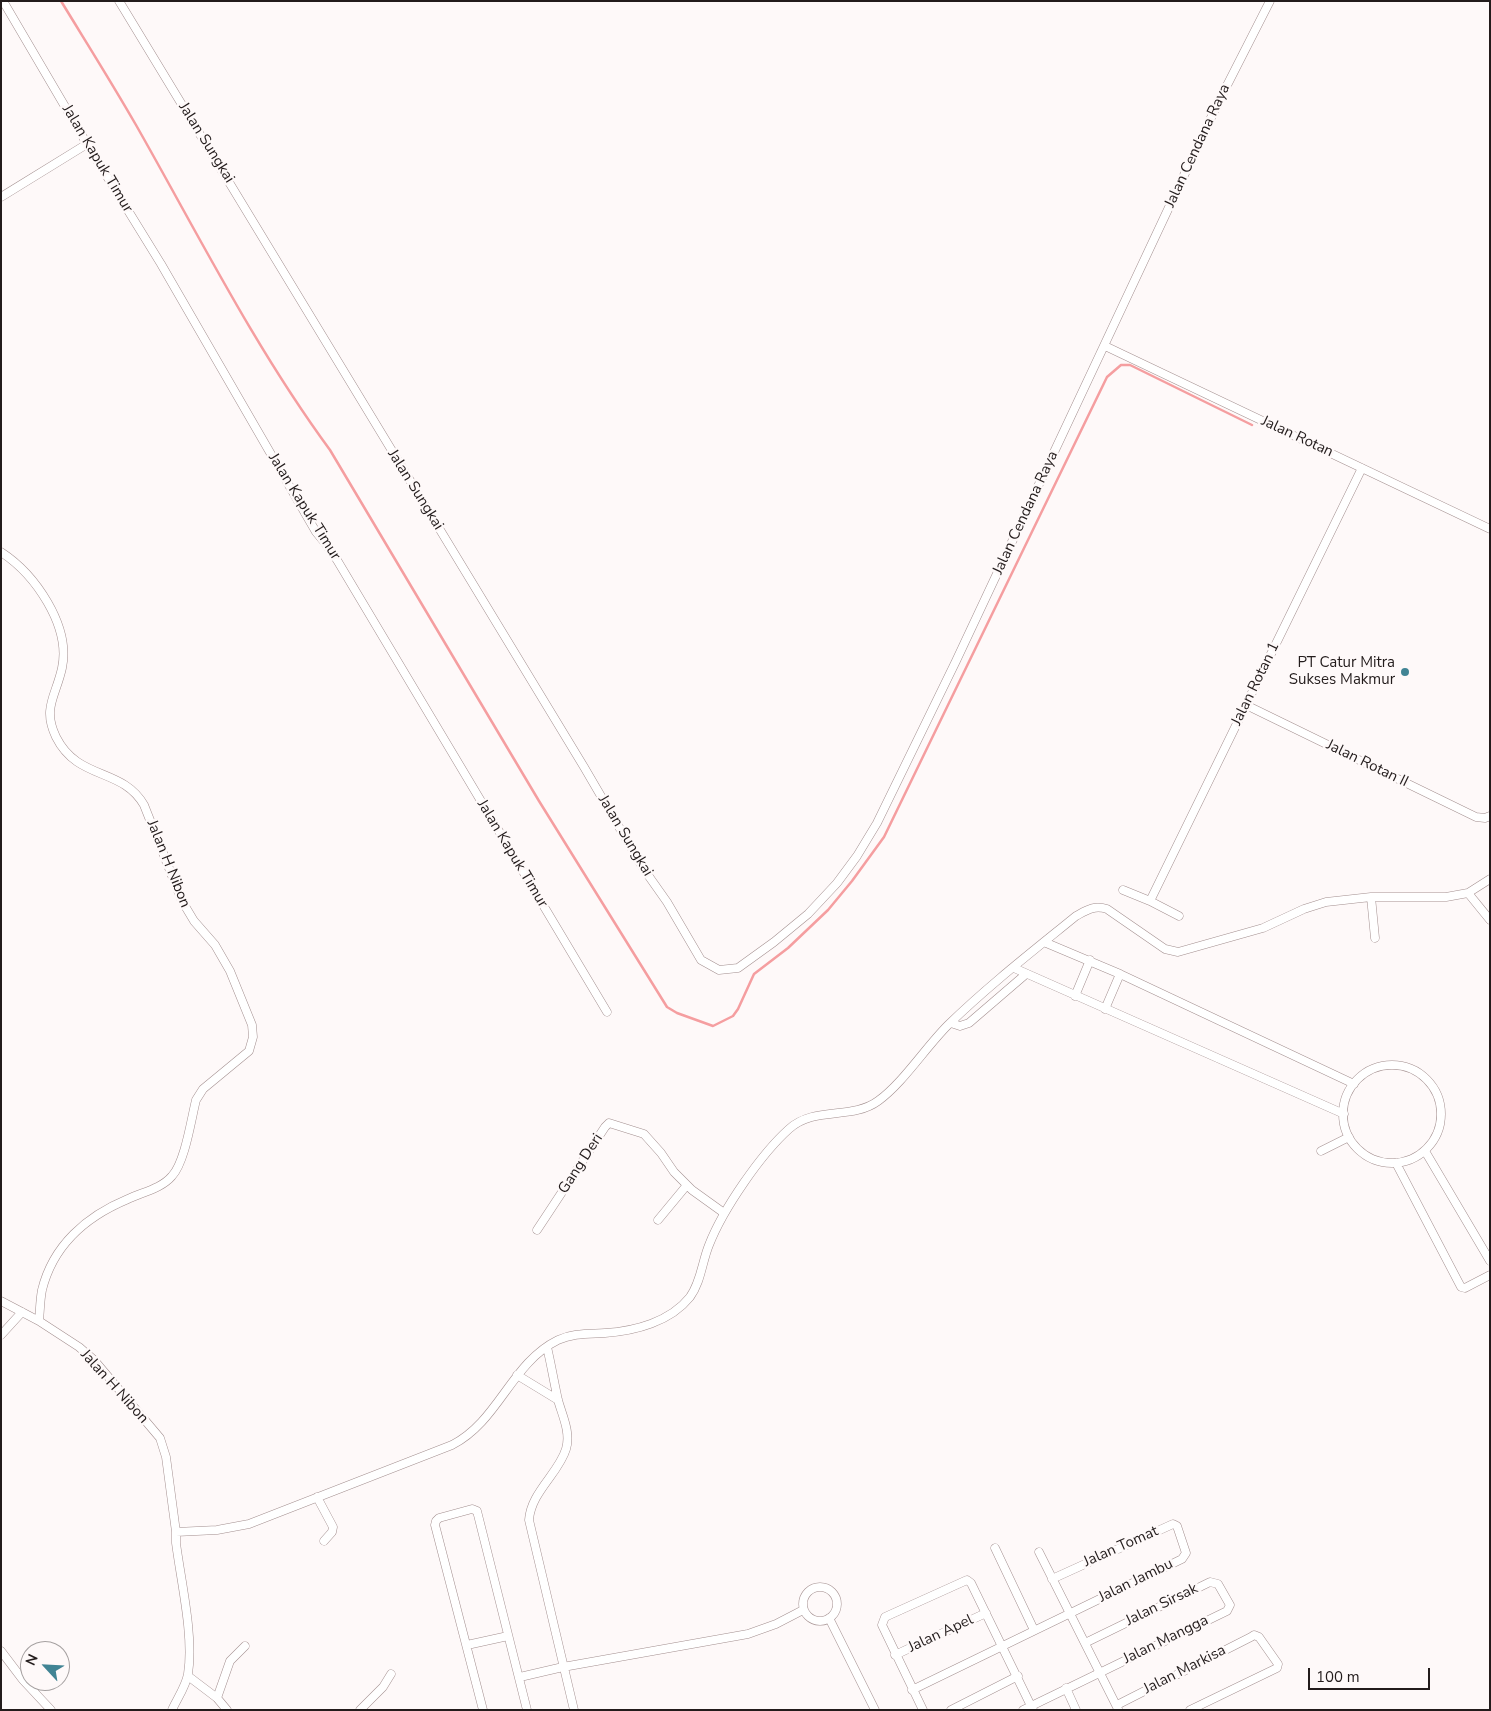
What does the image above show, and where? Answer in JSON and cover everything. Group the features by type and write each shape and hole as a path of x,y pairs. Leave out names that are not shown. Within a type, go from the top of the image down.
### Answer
{"street":[{"name":"Jalan Kapuk Timur","path":"3,1 87,144 162,264 316,532 337,560 607,1012"},
{"name":"Jalan Sungkai","path":"119,1 584,767 643,868 667,902 702,960 719,970"},
{"name":"Jalan Cendana Raya","path":"719,970 738,968 808,914 837,883 877,823 956,661 1217,105 1270,1"},
{"path":"1,198 87,144"},
{"name":"Jalan Rotan","path":"1105,346 1490,529"},
{"name":"Jalan Rotan 1","path":"1150,901 1362,468"},
{"name":"Jalan H Nibon","path":"1,552 23,569 35,584 46,601 60,630 63,649 62,667 49,715 56,738 68,755 75,761 91,770 124,783 139,796 182,901 194,921 215,946 230,971 252,1025 253,1033 249,1051 207,1085 199,1094 180,1164 172,1177 94,1216 69,1238 58,1253 45,1280 39,1320 79,1347 94,1360 160,1438 169,1471 188,1632 188,1676"},
{"name":"Jalan Rotan II","path":"1246,706 1476,817 1485,818 1490,816"},
{"path":"176,1532 240,1527 457,1442 483,1422 495,1408 517,1375 547,1346 568,1336 628,1330 668,1316 679,1308 695,1290 709,1244 724,1214 752,1172 784,1134 798,1122 815,1116 863,1109 891,1091 950,1023 1044,942 1076,916 1087,910 1096,907 1106,909 1165,949 1178,952 1263,928 1315,905 1342,899 1371,897 1427,898 1468,893 1490,879"},
{"path":"1123,890 1179,916"},
{"path":"1468,893 1490,920"},
{"path":"1371,897 1375,938"},
{"path":"1044,942 1090,960 1354,1084"},
{"path":"1075,996 1090,960"},
{"path":"1014,968 1344,1114"},
{"path":"950,1023 960,1026 969,1023 1026,974"},
{"path":"1105,1009 1120,974"},
{"path":"1397,1066 1412,1070 1426,1079 1435,1091 1441,1115 1435,1138 1425,1150 1411,1159 1396,1163 1380,1162 1359,1150 1349,1138 1344,1122 1344,1114 1346,1098 1360,1078 1373,1070 1397,1066"},
{"name":"Gang Deri","path":"537,1230 605,1126 609,1123 644,1134 687,1185 724,1214"},
{"path":"1321,1151 1349,1138"},
{"path":"1425,1150 1490,1261"},
{"path":"1396,1163 1461,1287 1465,1288 1490,1275"},
{"path":"658,1220 687,1185"},
{"path":"1,1301 39,1320"},
{"path":"1,1335 22,1312"},
{"path":"547,1346 566,1428 566,1449 532,1506 530,1520 574,1710"},
{"path":"517,1375 558,1400"},
{"path":"318,1496 333,1527 332,1532 324,1541"},
{"path":"483,1710 435,1525 438,1518 472,1509 477,1511 527,1710"},
{"name":"Jalan Tomat","path":"1052,1579 1173,1524 1177,1526 1181,1539"},
{"name":"Jalan Jambu","path":"1070,1613 1182,1559 1186,1553 1181,1539"},
{"path":"995,1548 1034,1630"},
{"path":"1039,1552 1118,1708"},
{"path":"923,1710 895,1655 882,1621 885,1617 967,1580 971,1583 1018,1676 1029,1709"},
{"name":"Jalan Sirsak","path":"1085,1643 1210,1582 1218,1584 1230,1604"},
{"path":"819,1587 828,1588 834,1594 837,1603 835,1612 829,1618 821,1621 812,1620 804,1610 802,1605 804,1596 810,1590 819,1587"},
{"name":"Jalan Mangga","path":"1029,1709 1066,1688 1227,1611 1230,1604"},
{"path":"520,1677 563,1667 748,1634 762,1630 804,1610"},
{"name":"Jalan Apel","path":"895,1655 986,1613"},
{"path":"912,1690 1070,1613"},
{"path":"829,1618 875,1710"},
{"name":"Jalan Markisa","path":"1118,1708 1254,1635 1259,1637 1278,1664 1277,1668 1190,1710"},
{"path":"467,1645 508,1636"},
{"path":"216,1698 230,1662 245,1646"},
{"path":"1,1650 23,1680 51,1710"},
{"path":"360,1710 383,1687 391,1674"},
{"path":"172,1710 188,1676 228,1710"},
{"path":"951,1710 1018,1676"},
{"path":"1066,1688 1076,1710"}],"waterway":[{"path":"61,1 136,125 252,331 277,372 330,450 539,801 667,1007 677,1013 713,1026 733,1016 754,974 788,948 828,910 884,837 1107,377 1121,365 1130,365 1252,425"}],"place":[{"name":"PT Catur Mitra Sukses Makmur","path":"1405,672"}]}
